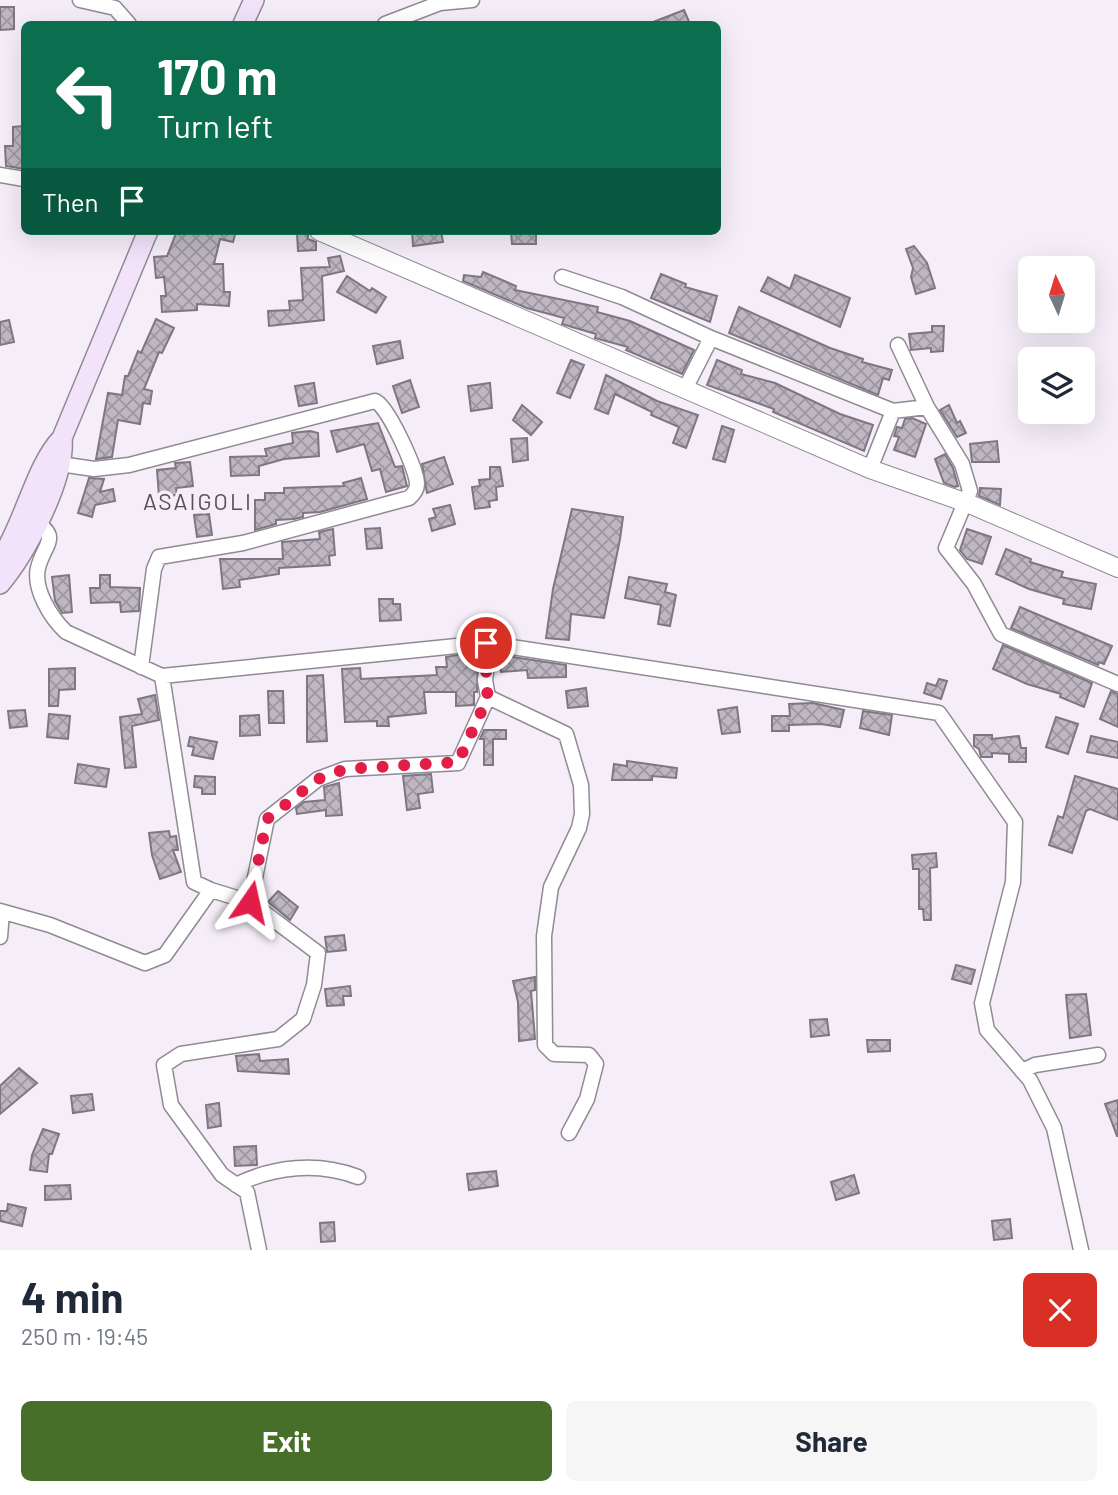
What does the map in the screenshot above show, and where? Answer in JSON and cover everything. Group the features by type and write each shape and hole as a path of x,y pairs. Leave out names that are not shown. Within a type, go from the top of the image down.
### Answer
{"main road":[{"path":"244,21 254,0"},
{"path":"0,560 31,519 52,449 62,438 146,235"},
{"path":"0,584 61,464 64,455 62,438"}],"street":[{"path":"80,0 115,8 126,21"},
{"path":"393,21 440,3 472,0"},
{"path":"0,175 21,178"},
{"path":"328,235 870,469 967,503 1118,568"},
{"path":"562,277 622,297 710,338 893,411 927,407"},
{"path":"685,389 710,338"},
{"path":"898,345 927,407 962,464 970,491 946,548 974,584 1001,634 1118,684"},
{"path":"61,464 94,469 129,464 375,401 387,409 416,479 414,493 409,499 243,543 159,557 154,569 141,667"},
{"path":"870,469 893,411"},
{"path":"31,519 48,531 50,538 38,569 41,591 55,621 66,632 162,676 490,643 939,713 1015,822 1013,882 982,1003 987,1030 1022,1071 1054,1128 1081,1250"},
{"path":"250,902 267,819 318,779 345,769 458,762 488,697 485,680 490,643"},
{"path":"162,676 194,882 250,902 318,953 314,985 303,1020 278,1039 181,1054 164,1065 171,1105 222,1175 247,1192 259,1250"},
{"path":"488,697 566,734 581,785 582,814 579,828 551,887 544,936 545,1045 554,1054 589,1055 596,1064 587,1099 569,1133"},
{"path":"0,937 1,912 50,925 145,963 165,955 211,890"},
{"path":"1022,1071 1035,1065 1098,1055"},
{"path":"236,1185 264,1171 333,1167 358,1177"}],"building":[{"path":"0,7 14,7 14,29 0,30"},
{"path":"684,10 689,21 656,21"},
{"path":"21,126 21,168 6,166 5,146 13,146 13,127"},
{"path":"175,235 235,235 233,242 220,239 214,264 223,264 224,292 230,292 229,306 197,304 197,310 162,312 161,296 166,296 164,277 156,278 154,257 167,256"},
{"path":"297,235 308,235 308,239 316,242 316,250 298,251"},
{"path":"412,235 442,235 443,242 413,246"},
{"path":"511,235 536,235 536,244 512,244"},
{"path":"914,246 927,263 935,288 916,294 911,277 913,268 906,249"},
{"path":"340,256 344,271 322,276 324,320 269,326 268,311 290,310 289,301 303,300 301,268 330,267 328,258"},
{"path":"483,272 516,286 515,290 598,307 597,312 630,321 694,350 682,374 626,350 628,347 595,338 596,334 562,324 564,318 527,308 463,281 464,275 481,277"},
{"path":"661,274 686,284 685,287 717,296 710,322 651,298"},
{"path":"795,275 850,298 840,327 761,291 768,277 790,289"},
{"path":"347,276 370,291 372,288 386,297 376,313 337,292"},
{"path":"739,307 830,348 863,359 862,362 892,370 889,380 883,378 878,395 729,333"},
{"path":"156,319 174,328 162,353 159,352 144,389 152,391 150,404 143,403 140,424 118,420 112,457 96,459 108,393 122,395 125,376 128,376 138,351 141,353"},
{"path":"9,320 14,342 0,345 0,322"},
{"path":"932,326 944,326 943,351 931,352 931,348 911,350 909,334 932,332"},
{"path":"400,341 403,358 377,364 373,346"},
{"path":"571,360 584,365 570,398 557,393"},
{"path":"717,360 742,370 741,374 775,383 840,414 873,425 864,451 773,412 774,409 707,385"},
{"path":"606,375 657,401 698,415 686,448 673,443 679,427 651,415 652,412 615,394 608,414 595,409"},
{"path":"410,380 419,407 402,413 393,386"},
{"path":"314,383 317,403 299,406 295,386"},
{"path":"490,383 492,408 471,411 468,386"},
{"path":"522,405 542,422 531,435 513,420"},
{"path":"949,405 957,423 960,421 966,433 957,437 940,410"},
{"path":"912,418 926,424 915,457 894,450 899,437 894,436 897,427 902,428 905,419"},
{"path":"378,423 395,467 402,466 407,486 386,492 380,469 372,471 364,444 337,452 331,431"},
{"path":"722,426 734,430 725,462 713,459"},
{"path":"292,433 318,433 319,456 284,459 259,466 259,475 231,476 230,457 267,456 265,449 293,443"},
{"path":"527,438 528,460 513,462 511,439"},
{"path":"997,441 999,462 972,462 970,444"},
{"path":"945,454 953,468 958,486 944,483 935,459"},
{"path":"444,457 453,484 427,493 422,464"},
{"path":"190,462 193,486 176,488 177,495 159,497 157,470 176,468 175,463"},
{"path":"490,467 500,467 503,486 496,487 497,500 489,501 490,507 475,509 472,487 480,486 479,480 490,479"},
{"path":"89,478 104,479 100,492 113,489 115,501 95,505 92,517 78,513"},
{"path":"361,478 367,499 320,512 303,513 303,517 276,520 276,524 255,530 255,500 265,500 265,493 284,493 284,488 344,486 343,483"},
{"path":"980,488 1001,489 1000,505 979,496"},
{"path":"450,505 455,524 432,531 429,519 436,517 433,509"},
{"path":"572,509 623,517 620,539 604,618 571,614 569,640 546,638 553,589"},
{"path":"209,514 212,535 197,537 194,515"},
{"path":"380,528 382,548 367,549 365,529"},
{"path":"333,529 335,555 329,556 330,565 279,568 279,574 239,580 240,587 223,589 220,559 283,559 282,542 320,539 319,532"},
{"path":"967,529 991,537 982,564 967,559 960,550"},
{"path":"1006,549 1031,559 1030,562 1063,572 1061,577 1096,584 1091,609 1063,604 1064,599 1029,589 996,574"},
{"path":"69,575 72,612 62,613 55,601 52,577"},
{"path":"100,575 110,575 110,587 140,588 139,611 121,612 120,602 91,603 90,588 100,588"},
{"path":"629,577 667,584 665,592 676,595 670,626 658,624 661,605 625,598"},
{"path":"379,599 393,599 393,604 400,604 401,620 380,621"},
{"path":"1020,607 1112,646 1104,664 1099,662 1098,665 1011,628"},
{"path":"1003,645 1092,683 1084,707 1060,697 1061,694 1027,684 993,669"},
{"path":"500,655 566,665 566,677 528,678 527,670 501,672"},
{"path":"446,657 478,657 474,705 456,706 456,692 424,692 426,713 388,717 389,726 377,726 377,721 345,722 342,669 360,668 361,679 437,675 436,667 447,667"},
{"path":"75,668 75,689 59,690 58,706 49,706 49,669"},
{"path":"323,675 327,741 307,742 307,676"},
{"path":"939,679 947,681 941,699 924,693 927,683 936,686"},
{"path":"586,688 588,706 568,708 566,691"},
{"path":"268,691 283,691 284,723 269,723"},
{"path":"1111,691 1118,694 1118,727 1100,719"},
{"path":"155,695 159,720 132,726 136,767 125,768 120,717 142,714 138,699"},
{"path":"813,703 844,710 840,727 821,724 789,725 789,731 772,731 772,716 790,716 789,704"},
{"path":"737,707 740,732 722,734 718,710"},
{"path":"25,710 27,726 10,728 8,711"},
{"path":"863,711 892,715 889,735 860,728"},
{"path":"49,714 70,716 68,739 47,737"},
{"path":"259,715 260,735 240,736 240,716"},
{"path":"1056,717 1078,724 1068,754 1046,747"},
{"path":"484,730 506,730 506,739 493,739 493,765 484,765 484,739 480,739"},
{"path":"974,735 992,735 992,739 1019,736 1021,748 1026,748 1026,762 1009,762 1009,754 992,753 992,757 981,757 979,749 974,746"},
{"path":"1091,736 1118,742 1118,758 1087,752"},
{"path":"190,737 217,742 213,759 192,755 194,747 188,746"},
{"path":"627,761 677,768 676,778 652,776 652,780 612,780 614,764 627,766"},
{"path":"78,764 109,769 106,787 75,783"},
{"path":"431,774 433,792 418,794 420,808 407,810 403,776"},
{"path":"195,776 215,777 215,794 202,794 202,788 194,787"},
{"path":"1075,776 1118,789 1118,820 1090,809 1086,811 1072,853 1049,845 1058,816 1063,818"},
{"path":"339,783 342,815 326,816 326,810 297,814 296,808 304,802 325,800 324,787"},
{"path":"169,831 170,837 176,836 178,850 173,850 181,872 160,879 152,855 149,833"},
{"path":"936,853 937,867 930,868 931,920 924,920 923,909 919,909 919,869 913,869 912,855"},
{"path":"278,891 298,907 290,920 268,902"},
{"path":"344,935 346,950 327,952 325,937"},
{"path":"956,965 975,970 971,984 952,979"},
{"path":"535,977 535,990 531,991 535,1039 519,1041 518,1002 513,981"},
{"path":"350,986 351,996 343,996 344,1005 327,1006 325,989"},
{"path":"1086,994 1091,1035 1070,1038 1066,995"},
{"path":"827,1019 829,1035 811,1037 810,1020"},
{"path":"867,1040 890,1040 890,1051 868,1052"},
{"path":"259,1054 260,1061 288,1059 289,1074 238,1071 236,1056"},
{"path":"19,1068 37,1083 0,1114 0,1086"},
{"path":"92,1094 94,1110 73,1113 71,1096"},
{"path":"1118,1100 1118,1136 1117,1136 1105,1104"},
{"path":"219,1103 221,1126 208,1128 206,1105"},
{"path":"43,1129 59,1134 52,1154 49,1154 47,1172 30,1170 32,1155"},
{"path":"256,1146 257,1165 235,1166 234,1147"},
{"path":"496,1171 498,1186 469,1190 467,1174"},
{"path":"854,1175 859,1193 836,1200 831,1182"},
{"path":"70,1185 71,1199 45,1200 45,1186"},
{"path":"8,1204 26,1208 22,1226 0,1221 0,1211 7,1211"},
{"path":"1010,1219 1012,1238 994,1240 992,1221"},
{"path":"334,1222 335,1241 321,1242 320,1223"}],"district":[{"name":"ASAIGOLI","path":"198,501"}],"route":[{"path":"250,902 267,819 318,779 345,769 458,762 488,697 485,680 490,643 486,643"}]}
